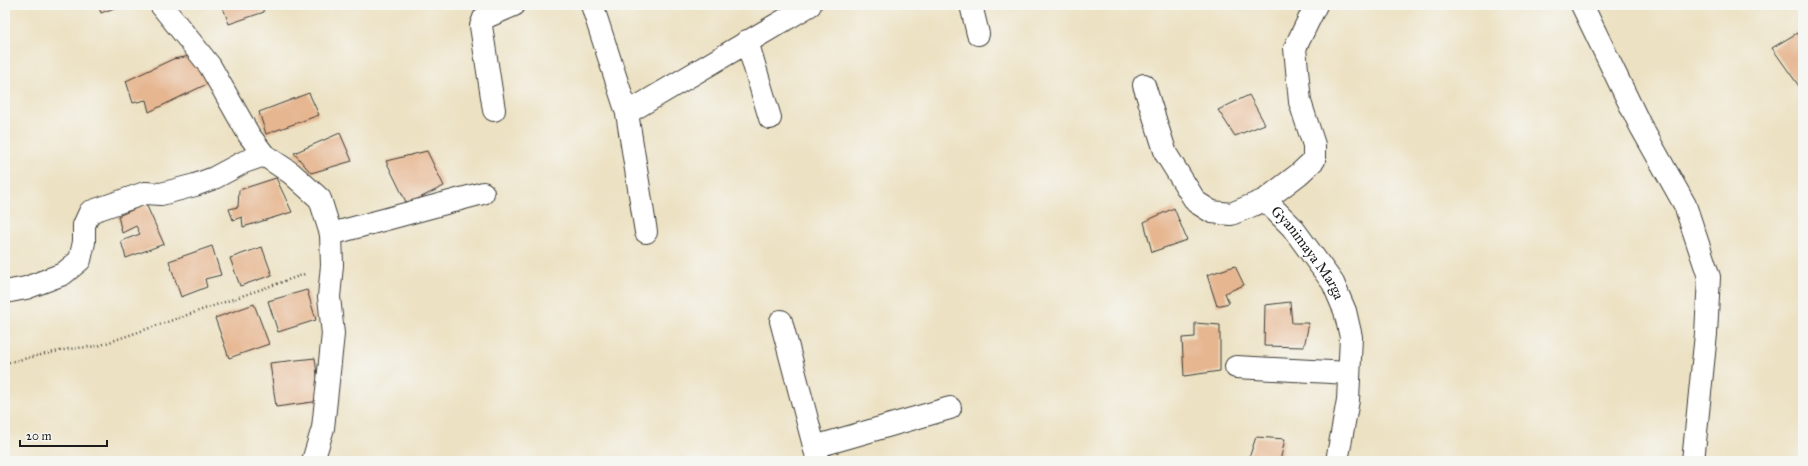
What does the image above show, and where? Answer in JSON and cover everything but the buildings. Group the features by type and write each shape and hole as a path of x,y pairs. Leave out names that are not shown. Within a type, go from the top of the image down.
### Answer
{"street":[{"path":"161,5 210,66 249,135 264,155 290,172 320,199 331,234 332,265 329,297 333,334 323,428 313,461"},
{"path":"494,110 481,26 484,18 514,5"},
{"path":"592,5 627,113 646,232"},
{"path":"627,113 810,5"},
{"path":"971,5 978,34"},
{"name":"Gyanimaya Marga","path":"1316,5 1295,48 1300,102 1314,145 1314,160 1299,174 1265,200 1292,226 1333,283 1346,311 1351,337 1348,400 1337,461"},
{"path":"1582,5 1640,125 1685,205 1709,277 1706,334 1693,461"},
{"path":"747,41 770,118"},
{"path":"1144,85 1166,154 1196,202 1212,212 1231,214 1265,200"},
{"path":"5,292 26,288 63,274 80,260 84,242 84,225 90,212 145,193 162,194 195,185 214,178 244,162 264,155"},
{"path":"331,234 483,193"},
{"path":"781,321 816,454 950,408"},
{"path":"1236,367 1349,373"}],"path":[{"path":"5,363 68,349 98,346 332,265"}]}
